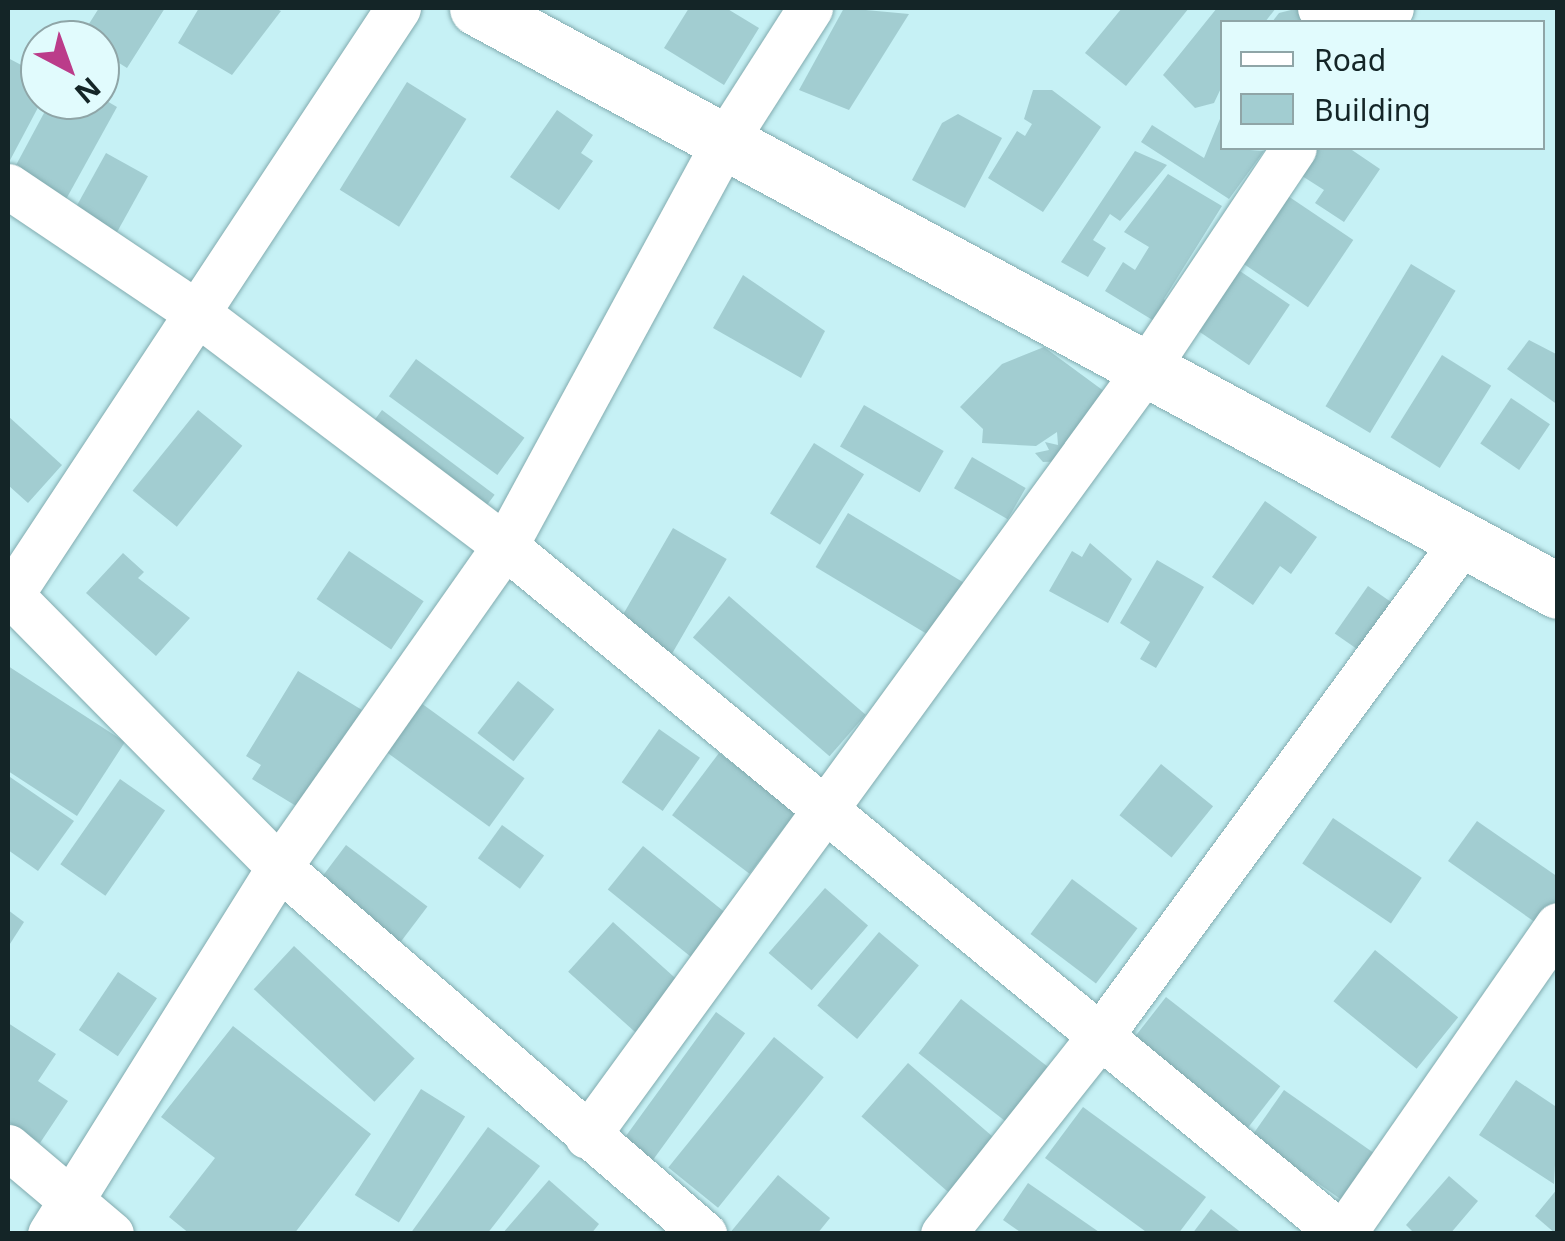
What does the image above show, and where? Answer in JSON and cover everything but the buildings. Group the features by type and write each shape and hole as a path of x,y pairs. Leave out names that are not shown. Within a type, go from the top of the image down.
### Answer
{"street":[{"path":"398,8 9,595 279,867 704,1234"},
{"path":"477,8 1148,366 1558,591"},
{"path":"60,1217 279,867 504,546 725,141 810,8"},
{"path":"587,1136 827,815 1148,366 1293,150"},
{"path":"8,186 197,312 504,546 1342,1234 1557,926"},
{"path":"943,1234 1100,1036 1465,538"},
{"path":"8,1148 60,1217 111,1234"}]}
